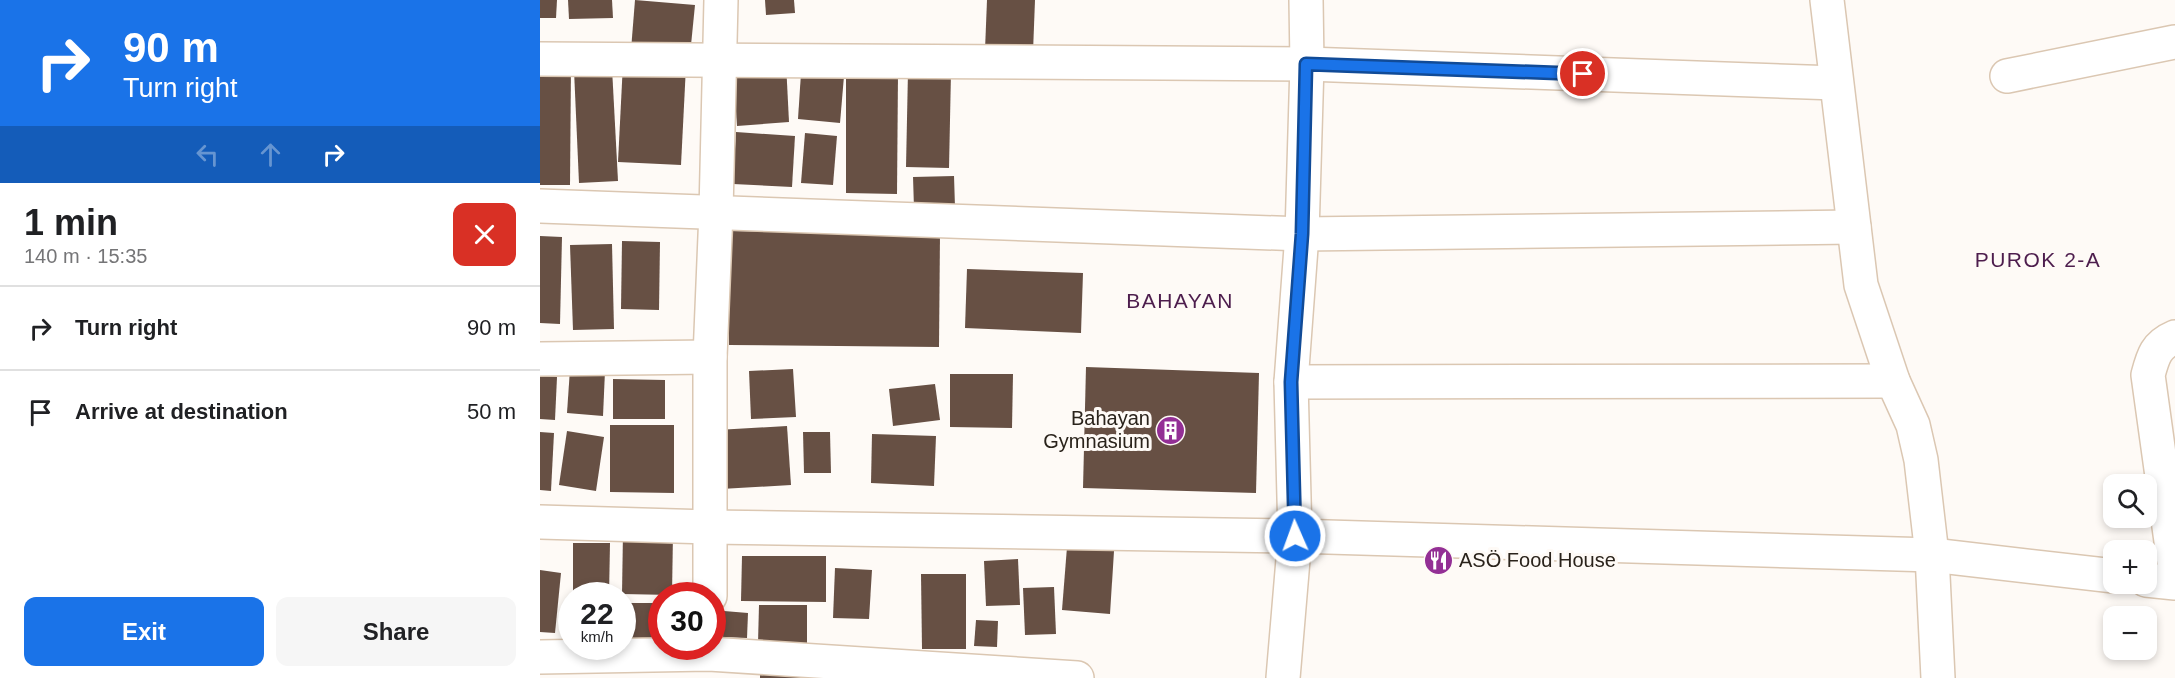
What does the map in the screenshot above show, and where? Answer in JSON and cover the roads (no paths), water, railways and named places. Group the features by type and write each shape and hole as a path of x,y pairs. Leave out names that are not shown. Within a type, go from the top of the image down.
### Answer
{"street":[{"path":"710,582 710,357 721,0"},
{"path":"1283,678 1295,536 1291,382 1302,234 1306,0"},
{"path":"1827,0 1861,285 1893,381 1913,425 1921,460 1932,555 1938,678"},
{"path":"2007,76 2175,42"},
{"path":"540,59 1306,64 1836,83"},
{"path":"540,206 1302,234 1854,227"},
{"path":"2175,337 2164,342 2154,353 2148,375 2175,570"},
{"path":"540,359 710,357"},
{"path":"1291,382 1893,381"},
{"path":"540,522 711,527 1295,536 1932,555 2103,575"},
{"path":"2157,581 2175,583"},
{"path":"540,657 648,659"},
{"path":"709,660 1077,678"}],"place":[{"name":"Bahayan Gymnasium","path":"1171,430"},
{"name":"ASÖ Food House","path":"1438,560"}],"district":[{"name":"PUROK 2-A","path":"2038,260"},
{"name":"BAHAYAN","path":"1180,301"}]}
